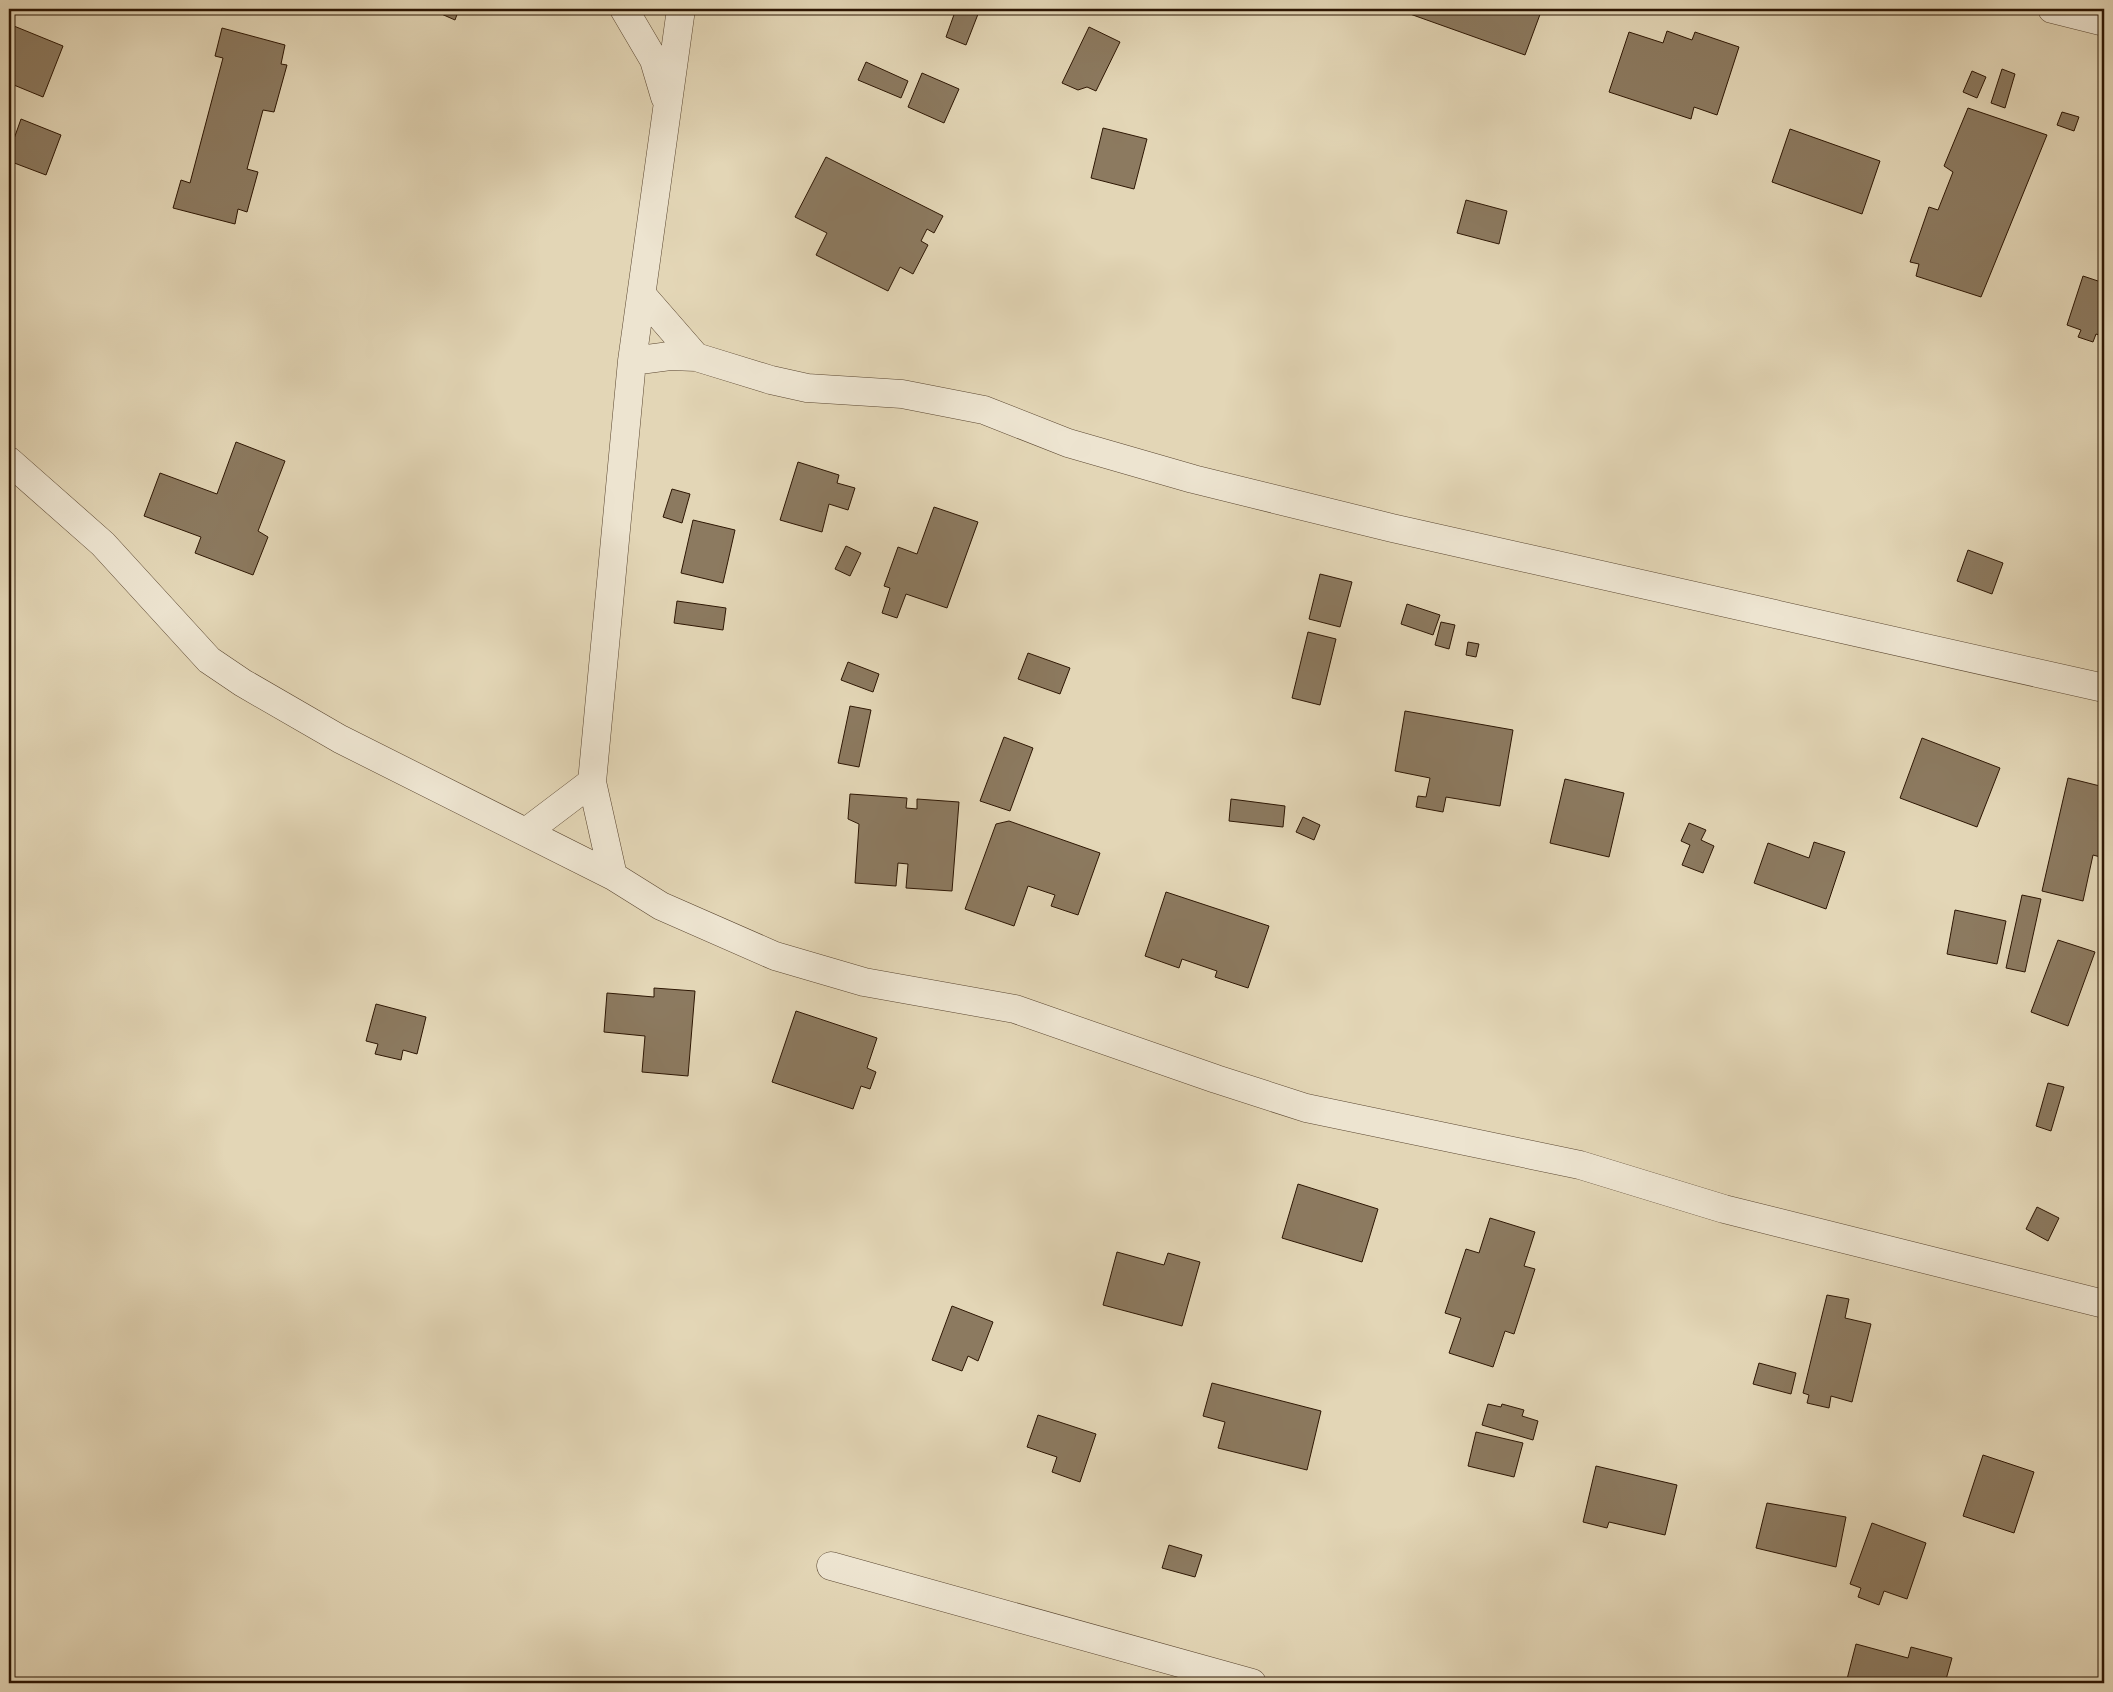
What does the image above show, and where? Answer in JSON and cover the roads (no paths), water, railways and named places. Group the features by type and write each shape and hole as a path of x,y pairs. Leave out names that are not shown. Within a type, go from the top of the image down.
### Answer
{"street":[{"path":"624,9 654,60 668,105"},
{"path":"613,876 592,782 632,361 681,9"},
{"path":"2052,9 2104,22"},
{"path":"642,295 696,357"},
{"path":"632,361 670,356 696,357 771,380 807,388 902,394 984,410 1068,444 1202,481 1392,528 2104,688"},
{"path":"9,461 103,544 209,660 243,683 340,739 613,876 661,906 716,932 775,956 855,979 1015,1009 1306,1108 1580,1165 1724,1208 2104,1304"},
{"path":"526,832 592,782"},
{"path":"831,1566 1252,1683"}]}
